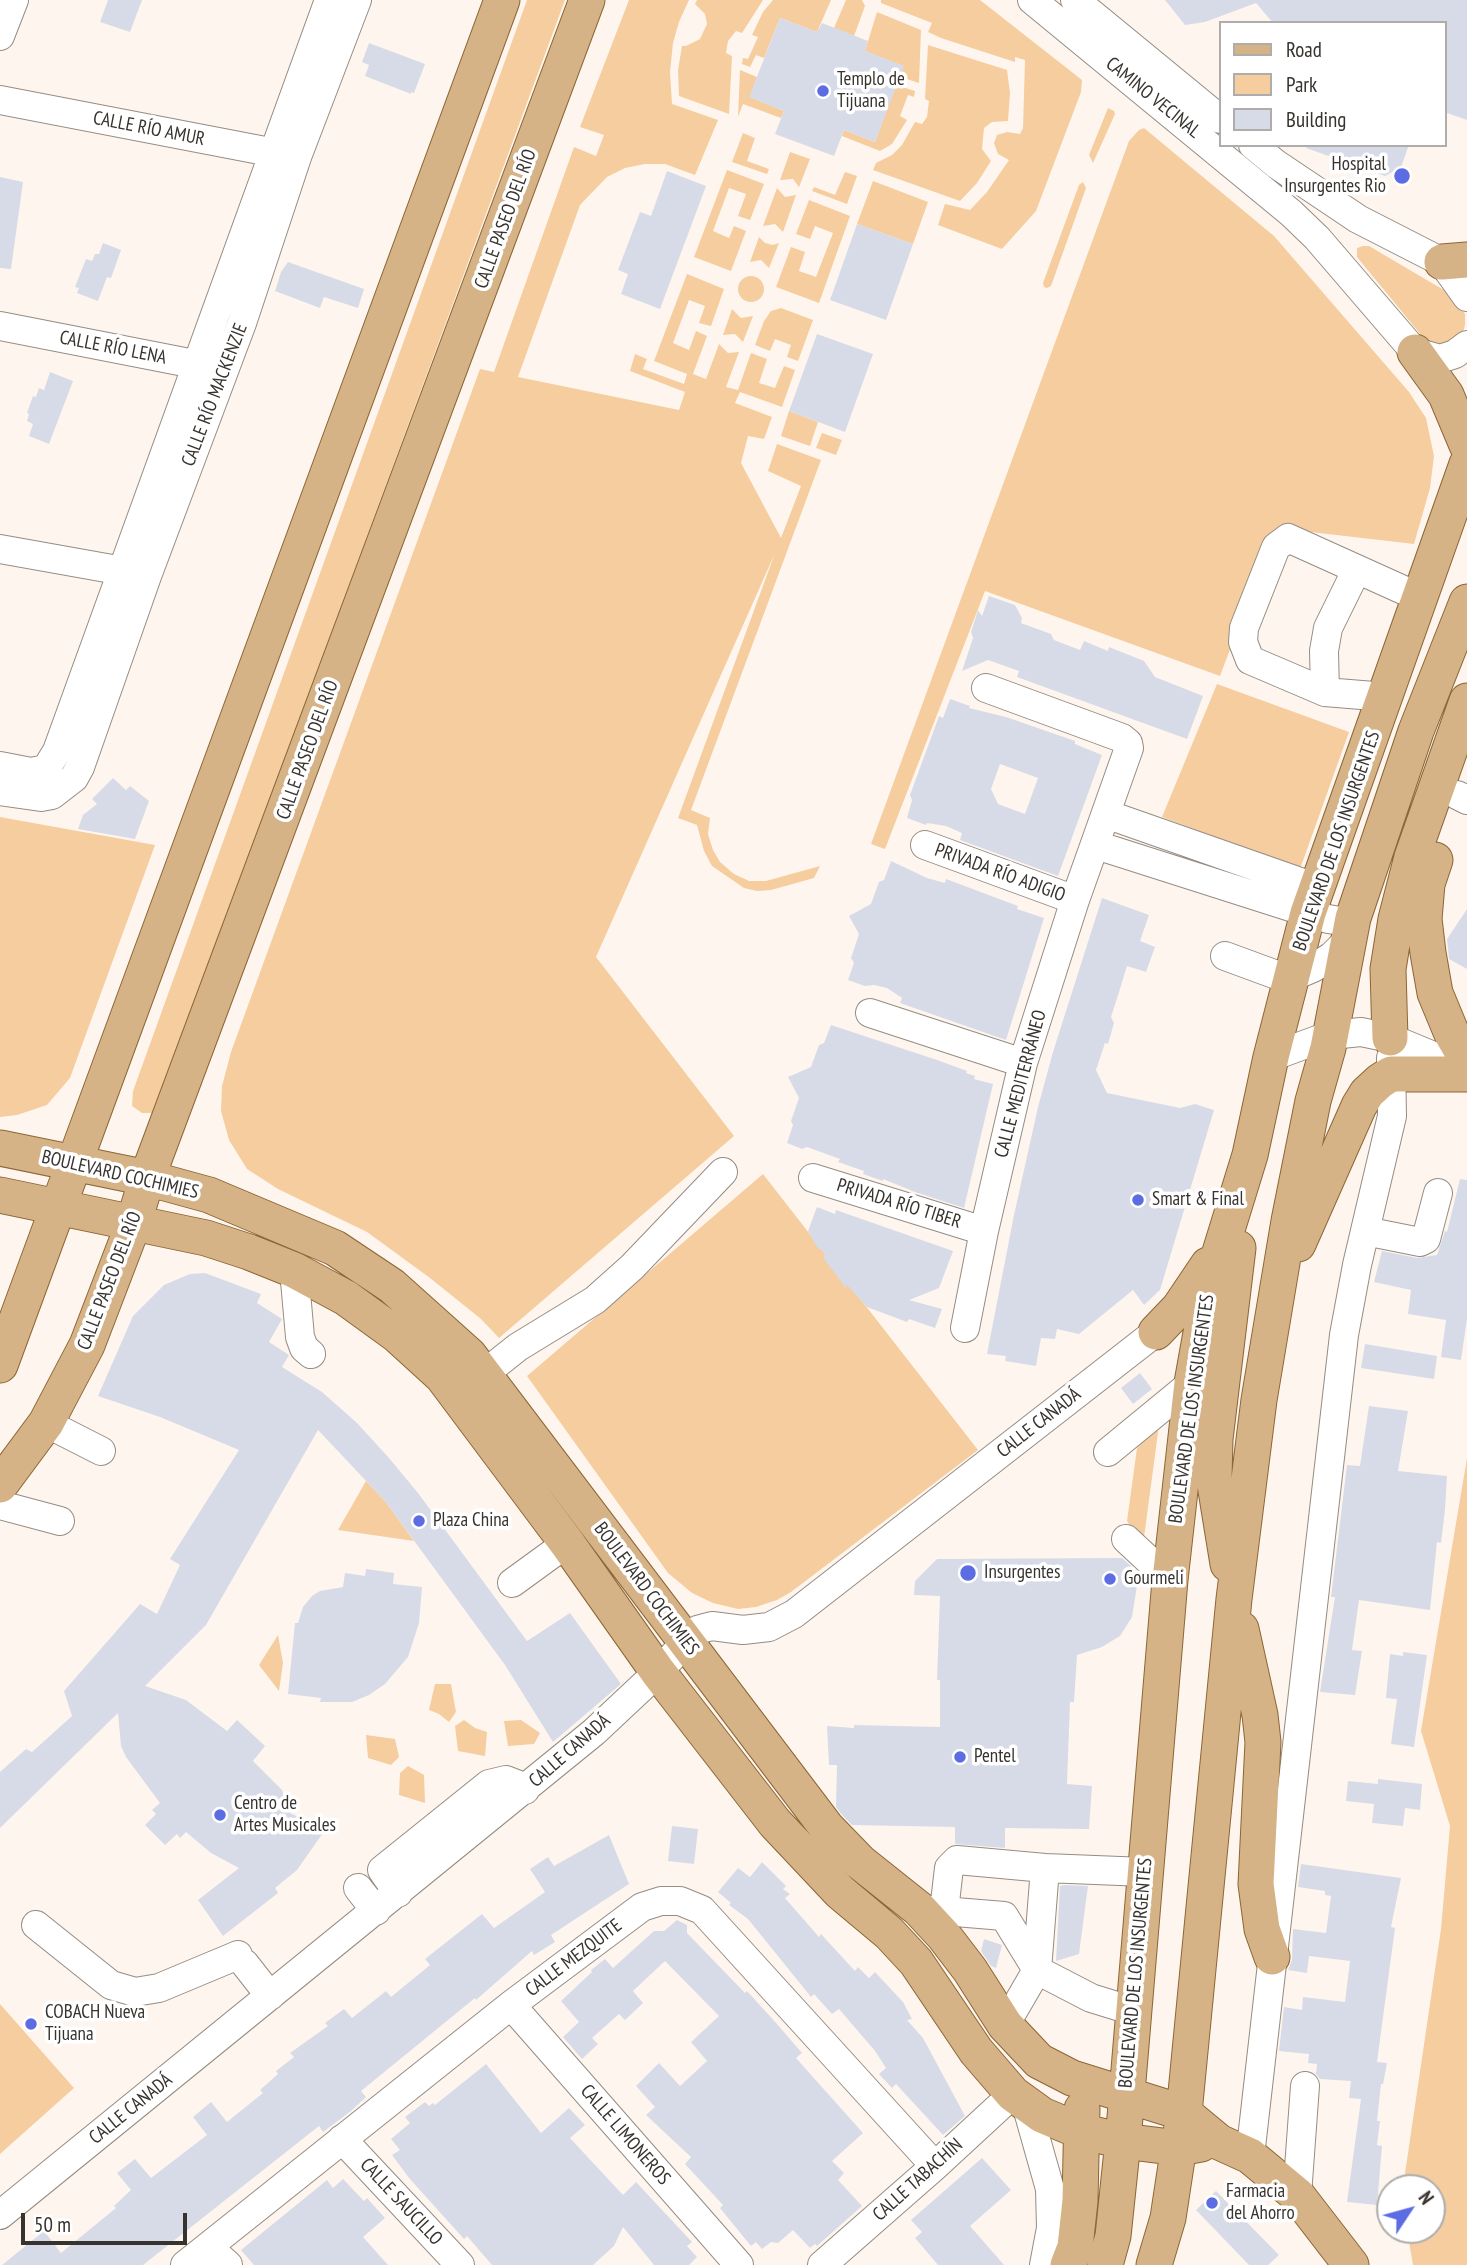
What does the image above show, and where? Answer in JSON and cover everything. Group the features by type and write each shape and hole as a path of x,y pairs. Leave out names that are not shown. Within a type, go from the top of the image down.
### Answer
{"main road":[{"path":"0,1365 502,0"},
{"name":"CALLE PASEO DEL RÍO","path":"0,1485 46,1423 88,1345 587,0"},
{"path":"1415,352 1446,395 1467,445"},
{"name":"BOULEVARD DE LOS INSURGENTES","path":"1105,2265 1113,2236 1123,2141 1170,1580 1192,1383 1209,1288 1250,1155 1272,1057 1313,901 1467,464"},
{"name":"BOULEVARD DE LOS INSURGENTES","path":"1154,2265 1168,2218 1184,2113 1234,1599 1275,1295 1313,1101 1331,1035 1351,929 1416,731 1467,602"},
{"path":"1390,1038 1388,969 1396,919 1412,857 1467,701"},
{"path":"1464,787 1427,884 1424,919 1435,993 1452,1034 1467,1060"},
{"path":"1275,1295 1359,1106 1374,1087 1391,1074 1467,1072"},
{"name":"BOULEVARD COCHIMIES","path":"0,1148 148,1178 209,1195 335,1248 392,1286 469,1355 827,1828 860,1862 931,1910 944,1936 970,1970 1005,2025 1039,2061 1083,2082 1126,2093 1184,2113 1219,2142 1250,2156 1297,2195 1351,2265"},
{"path":"1250,1155 1215,1439 1214,1478 1234,1599 1260,1715 1263,1742 1256,1884 1262,1929 1272,1957"},
{"name":"BOULEVARD COCHIMIES","path":"0,1195 133,1225 206,1238 249,1252 294,1270 346,1298 387,1328 442,1376 658,1672 775,1823 840,1892 889,1933 916,1962 976,2051 1020,2099 1042,2115 1080,2131 1123,2141 1179,2148 1219,2142"},
{"path":"1156,1332 1179,1308 1222,1245"},
{"path":"1068,2265 1075,2247 1080,2202 1083,2082"}],"street":[{"path":"0,36 14,0"},
{"name":"CALLE RÍO MACKENZIE","path":"55,778 74,778 80,767 135,573 212,367 285,155 329,0"},
{"name":"CALLE RÍO MACKENZIE","path":"285,155 357,0"},
{"name":"CAMINO VECINAL","path":"1032,0 1292,213 1326,248 1415,352"},
{"name":"CAMINO VECINAL","path":"1074,0 1218,117"},
{"name":"CALLE RÍO AMUR","path":"0,100 285,155"},
{"path":"1255,147 1358,219 1454,261 1467,297"},
{"name":"CALLE RÍO LENA","path":"0,326 212,367"},
{"path":"1415,352 1440,359 1455,354 1467,345"},
{"path":"1385,697 1325,692 1250,660 1243,642 1244,628 1276,547 1288,538 1354,576 1419,604"},
{"path":"0,549 135,573"},
{"path":"1325,692 1324,651 1328,628 1354,576"},
{"name":"CALLE MEDITERRÁNEO","path":"965,1328 984,1231 1023,1063 1075,900 1129,748 1122,738 986,688"},
{"path":"0,766 55,778 52,794 41,797 0,791"},
{"path":"1107,814 1190,845 1313,901 1351,929 1332,956 1293,977 1275,974 1225,956"},
{"name":"PRIVADA RÍO ADIGIO","path":"925,845 1075,900"},
{"path":"1096,845 1181,873 1313,901"},
{"path":"1181,873 1190,845"},
{"path":"870,1013 1023,1063"},
{"path":"1272,1057 1331,1035 1360,1032 1390,1038 1467,1072"},
{"path":"1250,2156 1344,1335 1392,1116 1390,1038"},
{"path":"484,1374 519,1347 595,1300 632,1267 723,1172"},
{"name":"PRIVADA RÍO TIBER","path":"813,1178 984,1231"},
{"path":"1365,1231 1420,1242 1428,1235 1438,1193"},
{"path":"294,1270 300,1337 304,1348 311,1354"},
{"name":"CALLE CANADÁ","path":"0,2215 525,1790 594,1732 658,1672 697,1630 712,1626 743,1630 769,1627 794,1614 1156,1332"},
{"path":"1108,1452 1192,1383"},
{"path":"46,1423 101,1451"},
{"path":"0,1505 60,1521"},
{"path":"1126,1539 1170,1580"},
{"path":"512,1583 566,1543"},
{"path":"398,1893 382,1870 489,1784 506,1780 520,1784 525,1790"},
{"path":"1133,2011 1091,1998 1037,1970 1004,1916 931,1910 949,1868 957,1860 1045,1868 1145,1872"},
{"path":"1005,2025 1037,1970 1045,1868"},
{"path":"358,1888 376,1911"},
{"name":"CALLE MEZQUITE","path":"185,2265 218,2256 342,2139 511,2005 642,1907 661,1901 680,1901 702,1910 936,2166"},
{"path":"36,1925 111,1985 135,1992 159,1988 241,1959 270,1996"},
{"name":"CALLE LIMONEROS","path":"511,2005 739,2265"},
{"path":"1297,2195 1305,2086"},
{"path":"1020,2099 1050,2189 1051,2228 1044,2265"},
{"name":"CALLE TABACHÍN","path":"822,2265 936,2166 1020,2099"},
{"name":"CALLE SAUCILLO","path":"342,2139 460,2265"}],"green space":[{"path":"527,0 565,0 154,1113 142,1113 132,1106 133,1091"},
{"path":"629,0 689,0 673,43 670,72 672,104 718,120 695,175 665,164 625,168 607,177 580,205 518,377 679,410 685,392 630,371 635,354 647,359 643,369 684,384 687,374 654,361 687,274 724,289 711,326 699,323 705,306 689,300 673,343 689,350 696,331 707,336 693,374 706,379 719,344 728,353 739,352 726,387 738,390 751,353 767,359 759,383 775,388 784,366 795,370 782,407 740,392 735,403 772,417 764,439 748,436 741,463 781,538 801,486 768,471 777,444 821,460 691,810 710,818 708,834 720,862 734,874 749,881 766,881 820,866 814,878 771,890 744,888 712,866 704,851 697,825 678,818 775,553 596,957 734,1136 499,1338 481,1319 430,1278 367,1232 278,1189 247,1169 229,1140 221,1111 222,1086 231,1052 480,369 494,372 574,147 596,156 604,135 580,127"},
{"path":"697,0 763,0 742,33 736,31 728,41 726,53 732,56 729,114 679,96 678,70 682,46 700,39 707,24 705,14 695,4"},
{"path":"773,0 831,0 817,32 780,18 764,58 756,55 750,67 742,64 743,58 748,59 758,37 752,35 763,12"},
{"path":"846,0 862,0 865,6 854,36 834,28"},
{"path":"881,0 980,0 1082,80 1081,92 1036,211 1002,249 938,225 945,204 970,210 987,192 1009,160 998,154 994,143 997,135 1007,132 1020,134 1023,128 1025,60 1015,57 1015,62 941,38 928,32 932,23 881,3"},
{"path":"877,12 921,30 919,83 900,77 903,66 865,51"},
{"path":"928,45 1007,70 1010,93 1008,121 992,122 984,128 982,149 991,161 977,183 960,201 873,170 876,163 892,155 902,145 915,122 922,124 927,117 929,101 925,99"},
{"path":"740,70 757,77 750,97 784,111 781,118 743,104 738,117"},
{"path":"896,85 915,91 914,97 908,95 900,116 907,120 892,144 880,151 842,136 844,130 875,142"},
{"path":"1108,108 1115,114 1093,163 1089,155"},
{"path":"1144,128 1274,236 1409,392 1426,418 1434,456 1430,488 1414,544 1276,528 1220,676 985,591 885,849 871,844 1129,141"},
{"path":"743,133 755,138 747,161 769,169 767,174 732,162"},
{"path":"790,152 810,159 799,187 793,179 780,180"},
{"path":"727,170 764,184 750,220 738,216 746,194 729,188 713,231 729,238 734,226 746,231 731,271 694,257"},
{"path":"845,172 857,176 847,204 812,191 814,187 835,195"},
{"path":"873,181 928,202 913,244 857,224"},
{"path":"1083,182 1086,188 1051,286 1044,287 1043,283 1079,185"},
{"path":"777,188 785,197 796,195 783,232 775,224 763,226"},
{"path":"809,200 850,216 819,303 776,287 791,247 805,252 799,271 816,277 833,233 815,226 810,239 796,234"},
{"path":"759,237 765,243 779,243 769,268 761,260 750,262"},
{"path":"1369,246 1454,296 1465,314 1462,336 1439,350 1421,335 1357,257 1357,248"},
{"path":"751,276 760,280 764,289 760,298 751,302 742,298 738,289 742,280"},
{"path":"781,308 813,320 798,361 787,357 791,345 775,339 770,351 755,345 771,311"},
{"path":"732,309 741,318 753,316 743,342 735,334 723,335"},
{"path":"789,411 818,422 810,446 781,436"},
{"path":"822,433 842,440 836,455 816,448"},
{"path":"1217,684 1349,732 1300,869 1162,817"},
{"path":"0,817 155,845 70,1078 47,1105 17,1115 0,1117"},
{"path":"763,1174 978,1450 791,1592 756,1607 738,1609 713,1603 692,1593 668,1573 527,1376"},
{"path":"1159,1425 1143,1545 1127,1521 1137,1448"},
{"path":"1467,1458 1467,2265 1413,2265 1409,2244 1446,2244 1446,2174 1405,2174 1441,1929 1450,1826 1421,1731"},
{"path":"366,1481 385,1501 414,1541 338,1530"},
{"path":"278,1635 283,1663 279,1691 259,1665"},
{"path":"435,1684 451,1684 456,1712 449,1722 429,1710"},
{"path":"464,1720 487,1732 485,1756 458,1751 455,1726"},
{"path":"521,1720 540,1733 534,1744 508,1746 504,1721"},
{"path":"366,1735 395,1739 399,1757 391,1765 368,1758"},
{"path":"408,1766 424,1775 425,1803 399,1795 400,1773"},
{"path":"0,2004 74,2088 0,2154"}],"building":[{"path":"108,0 142,0 130,32 100,22"},
{"path":"1165,0 1467,0 1467,120 1446,113 1446,21 1271,21 1256,3 1205,22 1185,25"},
{"name":"Templo de Tijuana","path":"780,18 817,32 822,23 868,41 865,51 904,66 875,142 844,130 834,156 775,134 784,111 749,97"},
{"path":"369,43 425,64 414,93 365,76 369,65 362,62"},
{"path":"1408,147 1401,167 1385,176 1306,148"},
{"path":"667,171 706,186 660,309 621,294 628,274 618,270 640,212 651,216"},
{"path":"0,177 23,182 11,269 0,268"},
{"path":"857,224 913,244 886,320 830,300"},
{"path":"103,243 121,250 111,278 107,277 98,301 77,293 79,288 75,287 86,259 92,261 95,254 99,254"},
{"path":"288,262 364,289 358,308 324,297 320,308 275,291 281,272"},
{"path":"817,334 873,354 845,432 789,411"},
{"path":"50,372 73,381 49,444 29,436 33,424 27,421 27,413 33,396 36,397 39,388 44,390"},
{"path":"989,596 1015,605 1022,618 1021,623 1051,634 1054,640 1080,650 1084,641 1108,651 1109,647 1144,661 1155,677 1203,696 1187,739 1017,677 1019,671 988,660 962,671 973,638 971,632 978,610 982,616"},
{"path":"950,699 970,706 969,708 1006,717 1075,741 1075,744 1102,755 1058,876 960,840 962,833 946,826 926,825 907,818 912,800 910,795 939,716 943,718","holes":["1000,764 1038,778 1025,814 998,804 991,789"]},
{"path":"113,778 126,790 130,786 149,801 135,839 78,829 83,815 97,804 92,799"},
{"path":"891,861 927,878 945,883 946,879 1044,918 1006,1040 900,1003 902,998 887,988 865,986 848,980 854,963 851,958 859,934 849,916 871,904"},
{"path":"1102,898 1149,915 1140,941 1155,947 1146,972 1127,966 1111,1017 1114,1023 1108,1044 1105,1043 1096,1070 1107,1093 1180,1108 1195,1104 1214,1110 1160,1290 1144,1305 1133,1290 1079,1334 1057,1329 1055,1339 1041,1338 1036,1366 1005,1361 1006,1356 987,1354 1014,1215 1053,1052"},
{"path":"1467,909 1467,969 1449,959 1447,939"},
{"path":"831,1025 937,1060 967,1071 966,1073 975,1076 974,1079 993,1084 964,1208 863,1174 864,1171 838,1162 840,1159 787,1143 799,1098 788,1077 811,1067 819,1045 824,1043"},
{"path":"1460,1179 1467,1180 1467,1319 1461,1360 1441,1357 1446,1320 1408,1314 1411,1290 1374,1282 1382,1251 1417,1258 1437,1255 1445,1231 1447,1232"},
{"path":"817,1207 835,1214 836,1210 953,1251 939,1288 909,1300 942,1309 935,1328 909,1319 907,1322 867,1307 847,1285 846,1288 824,1259 825,1253 817,1247 808,1231"},
{"path":"205,1273 261,1294 257,1303 282,1319 269,1342 289,1355 282,1367 322,1392 357,1423 389,1458 527,1641 570,1613 621,1684 553,1742 505,1665 385,1501 318,1430 206,1625 145,1686 186,1700 227,1731 237,1720 265,1746 253,1761 282,1790 290,1813 325,1830 297,1870 275,1888 278,1893 223,1936 198,1900 239,1868 211,1853 186,1832 180,1838 177,1834 165,1845 145,1825 156,1814 152,1810 160,1803 126,1757 121,1746 118,1713 0,1828 0,1772 26,1749 32,1752 72,1716 64,1691 140,1604 157,1614 180,1565 170,1559 239,1450 160,1417 98,1396 133,1316 164,1285 190,1274"},
{"path":"1365,1344 1437,1356 1434,1379 1361,1368"},
{"path":"1140,1373 1152,1389 1133,1404 1121,1388"},
{"path":"1369,1406 1408,1411 1398,1471 1447,1476 1441,1543 1437,1542 1430,1610 1359,1600 1352,1650 1362,1651 1355,1695 1320,1692 1335,1597 1331,1597 1347,1465 1360,1466"},
{"path":"1122,1558 1139,1573 1132,1617 1120,1636 1102,1647 1077,1655 1074,1702 1070,1702 1067,1784 1092,1786 1089,1829 1005,1828 1005,1848 955,1844 955,1827 852,1825 842,1815 836,1807 837,1765 829,1765 827,1726 940,1727 940,1680 937,1680 940,1596 914,1595 915,1581 937,1559"},
{"path":"366,1569 394,1573 393,1584 422,1587 419,1623 408,1657 385,1684 352,1702 320,1702 321,1698 288,1694 295,1623 298,1623 303,1607 320,1591 343,1587 345,1573 365,1576"},
{"path":"1403,1652 1427,1655 1414,1747 1391,1744 1397,1699 1386,1698 1390,1654 1403,1656"},
{"path":"1378,1779 1422,1784 1420,1810 1405,1808 1403,1826 1372,1823 1374,1804 1346,1801 1348,1781 1378,1784"},
{"path":"672,1826 698,1829 694,1864 668,1861"},
{"path":"609,1835 629,1884 551,1935 555,1942 534,1955 532,1951 476,2000 475,1998 361,2091 366,2097 351,2111 323,2132 319,2126 143,2265 2,2265 44,2231 61,2253 116,2208 114,2206 131,2190 117,2173 135,2159 151,2178 207,2135 193,2117 211,2102 227,2122 263,2093 260,2090 278,2074 276,2071 294,2057 290,2053 328,2026 325,2023 344,2009 352,2018 386,1991 391,1997 430,1965 425,1959 482,1914 494,1928 545,1892 530,1869 548,1857 554,1866"},
{"path":"762,1862 786,1886 783,1889 790,1894 785,1898 819,1937 821,1934 855,1971 858,1967 869,1978 875,1972 903,2002 912,2019 907,2020 923,2038 965,2116 943,2135 896,2084 892,2088 879,2074 886,2068 839,2009 832,2014 814,1994 811,1997 748,1919 729,1905 731,1903 718,1892 738,1868 750,1877"},
{"path":"1301,1864 1401,1878 1391,1927 1395,1928 1377,2062 1387,2063 1381,2084 1377,2121 1380,2121 1377,2145 1382,2146 1380,2174 1376,2174 1376,2205 1347,2202 1361,2099 1349,2098 1351,2081 1320,2079 1316,2074 1317,2064 1308,2063 1309,2054 1279,2051 1284,2007 1302,2010 1303,1997 1345,2002 1350,1961 1309,1956 1307,1973 1288,1970 1292,1960 1293,1929 1326,1933 1331,1896 1325,1895 1325,1891 1298,1887"},
{"path":"1060,1886 1088,1886 1079,1954 1056,1961"},
{"path":"677,1920 687,1925 687,1933 777,2024 802,2053 796,2058 863,2133 832,2161 844,2173 838,2180 862,2206 817,2246 815,2244 810,2248 793,2230 778,2243 771,2242 762,2249 756,2242 751,2246 720,2208 723,2205 685,2164 691,2157 646,2115 655,2107 636,2086 659,2063 680,2086 707,2061 691,2042 719,2016 665,1961 633,1991 643,2003 625,2020 619,2014 592,2038 598,2044 582,2059 563,2037 579,2022 561,2001 592,1972 591,1970 605,1959 613,1968 654,1931 664,1931"},
{"path":"984,1939 1002,1945 996,1968 991,1966 981,1951"},
{"path":"486,2064 541,2133 569,2108 585,2125 570,2138 623,2195 636,2182 692,2242 687,2246 697,2257 689,2265 654,2265 623,2227 614,2246 593,2265 492,2265 467,2236 464,2239 409,2178 392,2155 400,2150 391,2139 410,2123 405,2117 425,2102 429,2106 433,2103 435,2105"},
{"path":"982,2158 1011,2190 970,2226 1004,2265 938,2265 915,2238 922,2232 911,2220"},
{"path":"343,2179 364,2201 367,2198 385,2218 363,2237 388,2265 254,2265 241,2250 327,2180 333,2188"},
{"path":"1216,2191 1279,2255 1268,2265 1249,2265 1196,2210"}],"place":[{"name":"Templo de Tijuana","path":"823,91"},
{"name":"Hospital Insurgentes Rio","path":"1402,176"},
{"name":"Smart & Final","path":"1138,1200"},
{"name":"Plaza China","path":"419,1521"},
{"name":"Insurgentes","path":"968,1573"},
{"name":"Gourmeli","path":"1110,1579"},
{"name":"Pentel","path":"960,1757"},
{"name":"Centro de Artes Musicales","path":"220,1815"},
{"name":"COBACH Nueva Tijuana","path":"31,2024"},
{"name":"Farmacia del Ahorro","path":"1212,2203"}]}
